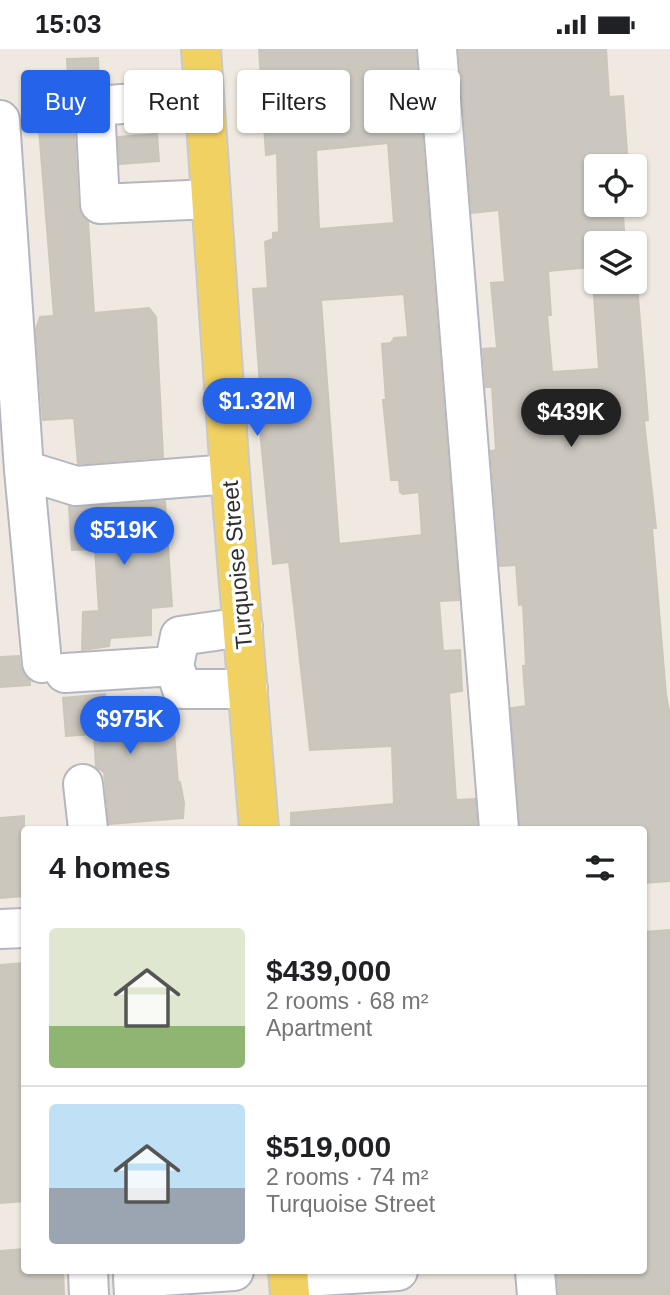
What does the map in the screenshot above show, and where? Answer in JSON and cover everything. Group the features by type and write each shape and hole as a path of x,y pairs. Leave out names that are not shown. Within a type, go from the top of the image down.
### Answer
{"main road":[{"name":"Turquoise Street","path":"201,49 202,70"},
{"name":"Turquoise Street","path":"206,133 258,826"}],"street":[{"path":"437,49 499,826"},
{"path":"124,104 94,106 100,204 211,199"},
{"path":"0,120 24,470 54,668 174,666"},
{"path":"24,470 76,486 230,474"},
{"path":"243,627 180,636 174,666 181,689 247,689"},
{"path":"83,784 88,826"},
{"path":"0,929 21,928"},
{"path":"88,1274 89,1295"},
{"path":"289,1281 365,1274"},
{"path":"535,1274 537,1295"},
{"path":"134,1295 133,1277 218,1279"}],"building":[{"path":"259,49 415,49 417,70 364,70 364,133 422,133 459,600 439,601 443,651 460,650 462,691 449,693 456,800 475,799 477,826 291,826 291,813 394,804 392,746 310,750 289,562 273,564 259,420 257,386 260,386 253,289 268,288 265,242 273,239 273,233 279,232 277,153 266,155 265,133 350,133 350,70 260,70","holes":["388,143 394,223 319,229 316,150","404,294 408,337 394,338 391,343 382,344 386,400 383,400 391,480 399,480 400,492 403,494 419,492 422,535 339,544 321,300"]},
{"path":"459,49 606,49 609,97 623,96 627,154 584,154 584,217 623,217 624,231 584,231 584,268 548,271 551,315 547,315 552,372 599,369 594,294 638,294 648,420 644,421 656,528 652,528 670,716 670,881 647,883 647,826 520,826 511,708 526,706 523,604 519,605 516,565 500,566 491,451 496,450 492,387 486,387 483,349 497,348 491,283 505,282 499,210 472,213"},
{"path":"98,58 98,70 68,70 67,59"},
{"path":"39,133 74,133 78,205 81,215 88,222 94,313 149,308 156,317 163,457 78,464 74,418 43,420 36,329 40,317 54,316"},
{"path":"157,134 159,161 120,164 118,137"},
{"path":"165,501 172,606 151,608 151,635 110,638 109,646 82,650 83,612 99,611 95,549 72,550 69,507"},
{"path":"19,656 20,666 30,685 0,687 0,657"},
{"path":"105,694 105,705 161,698 163,732 174,732 178,783 180,782 184,803 183,818 109,824 104,772 96,767 94,734 66,736 63,698"},
{"path":"24,816 24,826 21,826 21,896 0,898 0,818"},
{"path":"670,930 670,1295 559,1295 557,1274 647,1274 647,932"},
{"path":"21,963 21,1201 0,1203 0,965"},
{"path":"21,1249 21,1274 63,1274 64,1295 0,1295 0,1251"}]}
